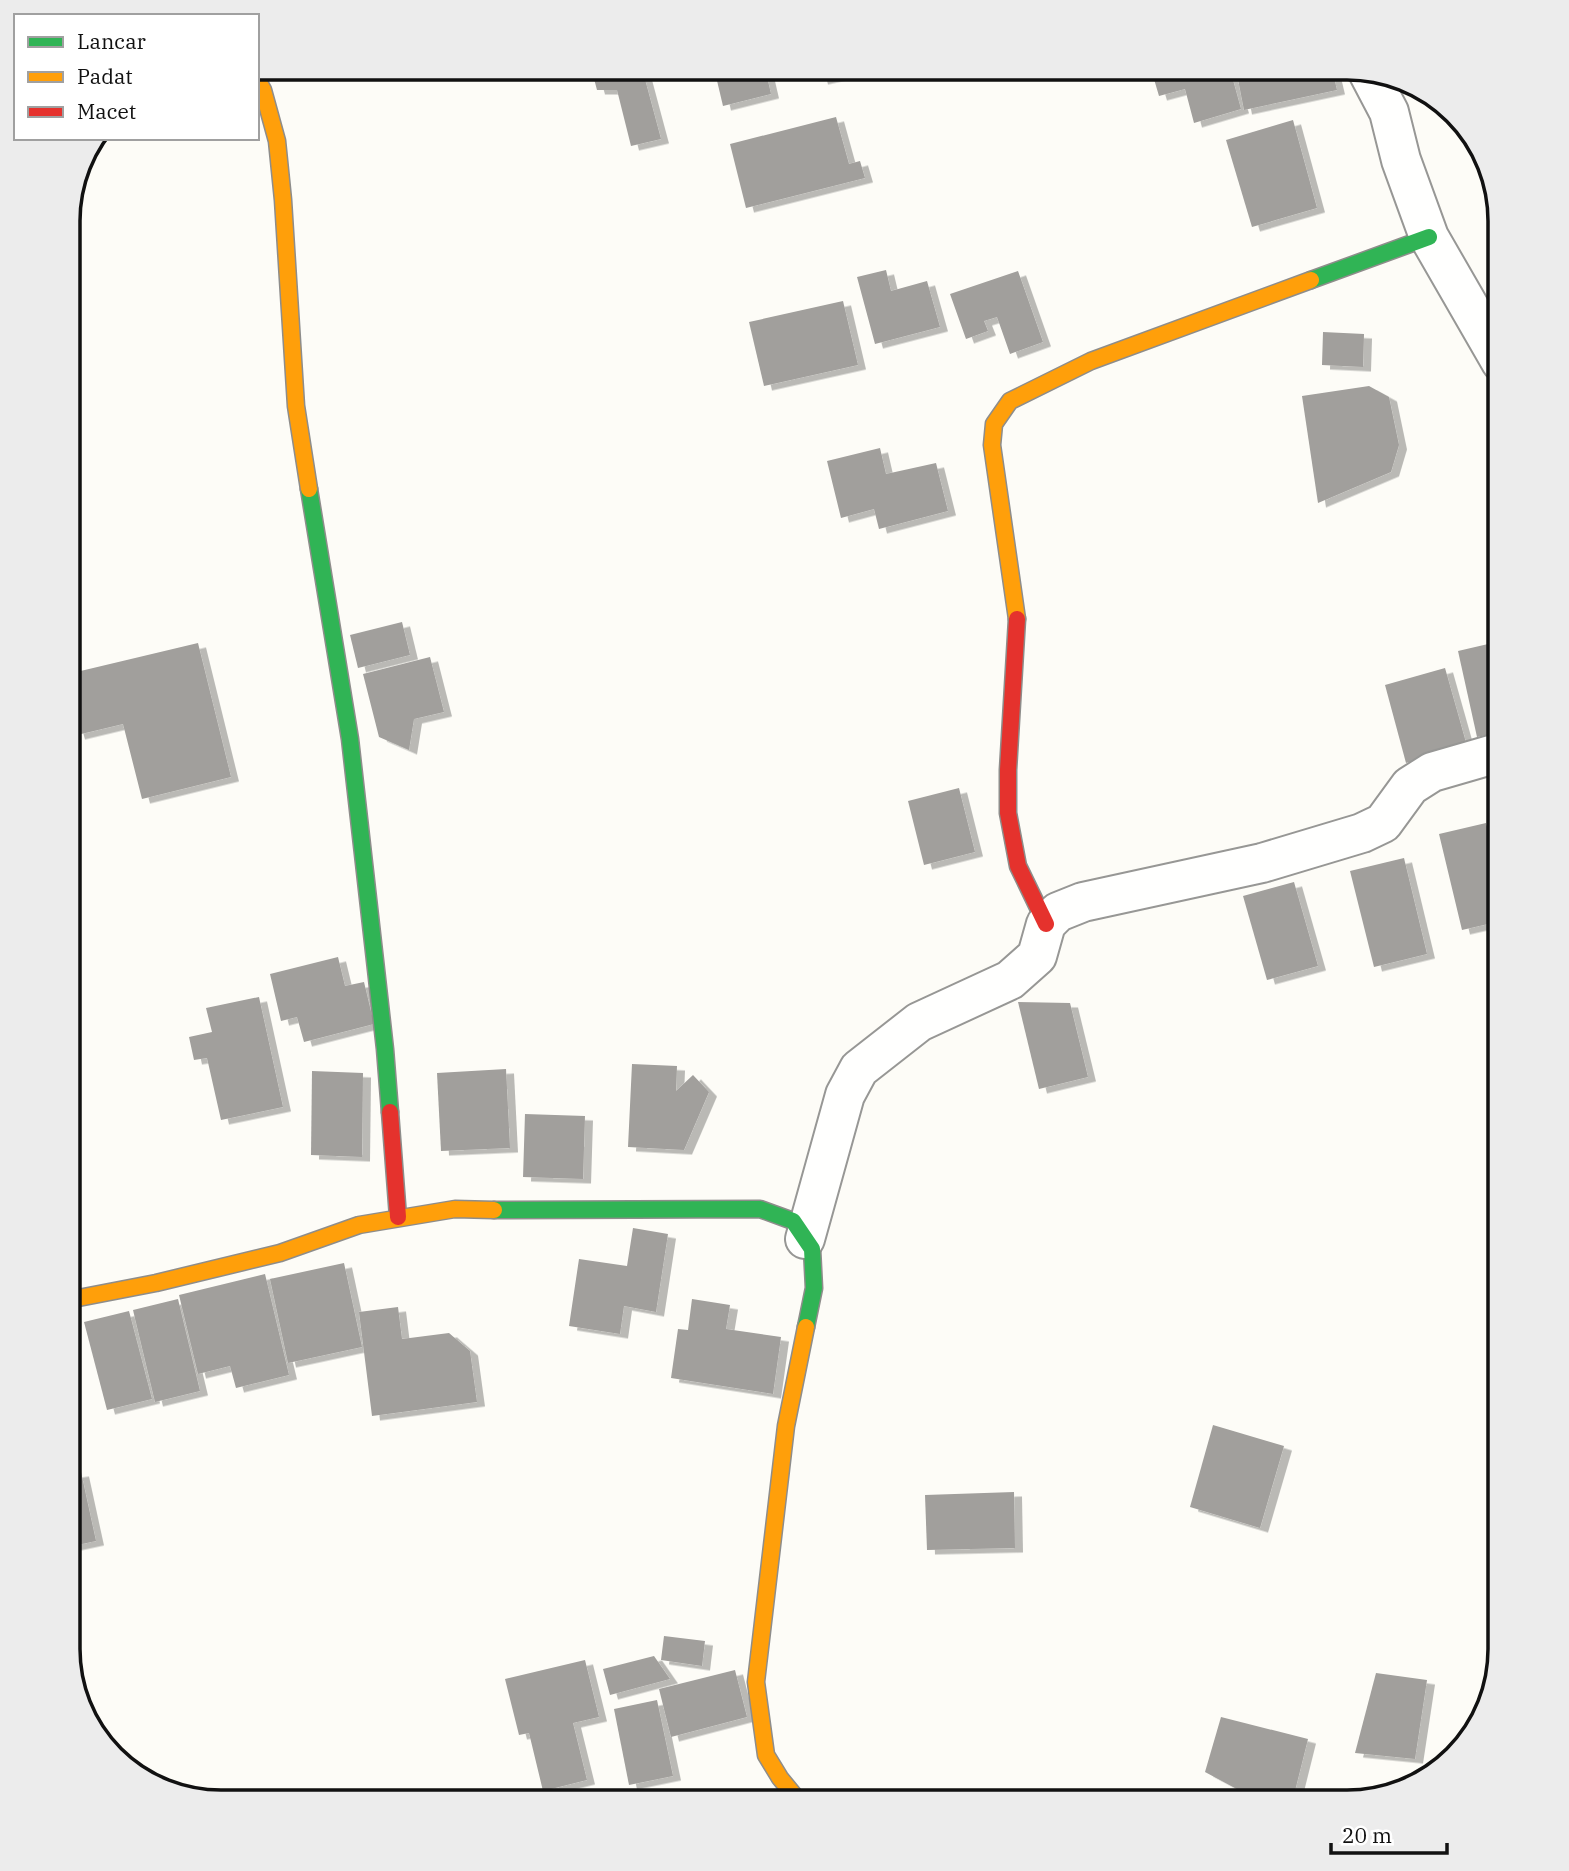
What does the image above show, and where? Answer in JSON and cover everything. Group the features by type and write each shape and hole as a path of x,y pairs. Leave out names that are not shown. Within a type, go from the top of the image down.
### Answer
{"street":[{"path":"259,83 277,141 296,406 349,739 385,1049 398,1217"},
{"path":"1374,83 1388,112 1401,160 1429,237 1488,339"},
{"path":"1046,924 1018,866 1008,813 1008,770 1018,628 992,445 994,424 1010,401 1091,361 1429,237"},
{"path":"805,1239 845,1095 859,1069 919,1022 1010,980 1037,956 1046,924 1058,912 1083,902 1262,863 1362,833 1383,823 1410,786 1432,772 1488,756"},
{"path":"81,1297 156,1283 268,1256 359,1225 455,1209 760,1209 793,1221 811,1249 814,1288 786,1426 756,1682 766,1755 790,1790"}],"building":[{"path":"594,80 645,80 661,139 631,146 617,90 597,90"},
{"path":"717,80 768,80 771,94 723,106"},
{"path":"1155,81 1233,81 1241,109 1194,123 1185,89 1159,96"},
{"path":"1238,81 1335,81 1337,90 1244,110"},
{"path":"836,117 849,164 860,161 865,178 746,208 730,144"},
{"path":"1293,120 1317,208 1252,227 1226,140"},
{"path":"886,270 891,291 927,281 940,327 875,344 857,277"},
{"path":"1018,271 1043,342 1010,354 997,317 984,321 988,331 966,339 950,294"},
{"path":"843,301 858,365 764,386 749,322"},
{"path":"1323,332 1364,334 1363,367 1322,365"},
{"path":"1369,386 1389,397 1399,445 1391,472 1318,503 1302,396"},
{"path":"880,448 886,474 936,463 948,511 879,529 874,509 841,518 827,461"},
{"path":"402,622 410,655 358,668 350,635"},
{"path":"198,643 231,777 142,799 123,724 81,734 81,671"},
{"path":"1488,644 1488,735 1477,737 1458,651"},
{"path":"430,657 444,712 414,719 409,750 379,737 363,674"},
{"path":"1445,668 1467,746 1406,763 1385,685"},
{"path":"959,788 975,852 924,865 908,801"},
{"path":"1486,823 1488,924 1462,930 1439,834"},
{"path":"1404,858 1427,954 1374,967 1350,871"},
{"path":"1294,882 1318,966 1267,980 1243,896"},
{"path":"338,957 345,986 364,982 374,1024 304,1042 297,1017 281,1021 270,974"},
{"path":"259,997 283,1107 221,1120 207,1058 194,1060 189,1037 212,1032 206,1008"},
{"path":"1018,1002 1070,1003 1088,1077 1039,1089"},
{"path":"632,1064 677,1066 676,1091 693,1075 709,1092 684,1150 628,1147"},
{"path":"506,1069 510,1148 441,1151 437,1073"},
{"path":"312,1071 363,1073 362,1157 311,1155"},
{"path":"525,1114 585,1116 583,1179 523,1177"},
{"path":"633,1228 668,1234 656,1312 624,1306 620,1334 569,1326 579,1259 627,1266"},
{"path":"344,1263 362,1347 288,1363 270,1279"},
{"path":"265,1274 289,1375 236,1388 230,1366 198,1374 179,1295"},
{"path":"178,1299 200,1391 155,1402 133,1310"},
{"path":"692,1299 730,1305 726,1329 781,1337 773,1394 671,1378 678,1329 688,1330"},
{"path":"398,1307 402,1339 449,1333 470,1351 477,1402 372,1416 359,1312"},
{"path":"129,1311 152,1399 107,1410 84,1322"},
{"path":"1213,1425 1284,1446 1260,1528 1190,1507"},
{"path":"81,1472 96,1541 81,1544"},
{"path":"1014,1492 1015,1548 927,1550 925,1495"},
{"path":"664,1636 705,1641 702,1666 661,1660"},
{"path":"654,1656 670,1679 610,1695 603,1669"},
{"path":"585,1660 599,1717 573,1723 587,1780 543,1790 529,1733 519,1735 505,1679"},
{"path":"735,1670 747,1717 671,1737 659,1689"},
{"path":"1376,1673 1427,1680 1415,1759 1355,1753"},
{"path":"657,1700 673,1776 629,1785 614,1709"},
{"path":"1221,1717 1308,1739 1295,1790 1239,1790 1205,1772"}],"traffic: fast":[{"path":"1311,280 1429,237"},
{"path":"309,489 350,739 390,1112"},
{"path":"494,1210 760,1209 793,1221 812,1249 814,1288 806,1327"}],"traffic: slow":[{"path":"259,83 277,141 296,406 309,489"},
{"path":"1017,619 992,445 994,424 1010,401 1091,361 1311,280"},
{"path":"81,1297 156,1283 280,1253 359,1225 455,1209 494,1210"},
{"path":"790,1790 766,1755 756,1682 786,1426 806,1327"}],"traffic: jam":[{"path":"1017,619 1008,813 1018,866 1046,924"},
{"path":"390,1112 398,1217"}]}
